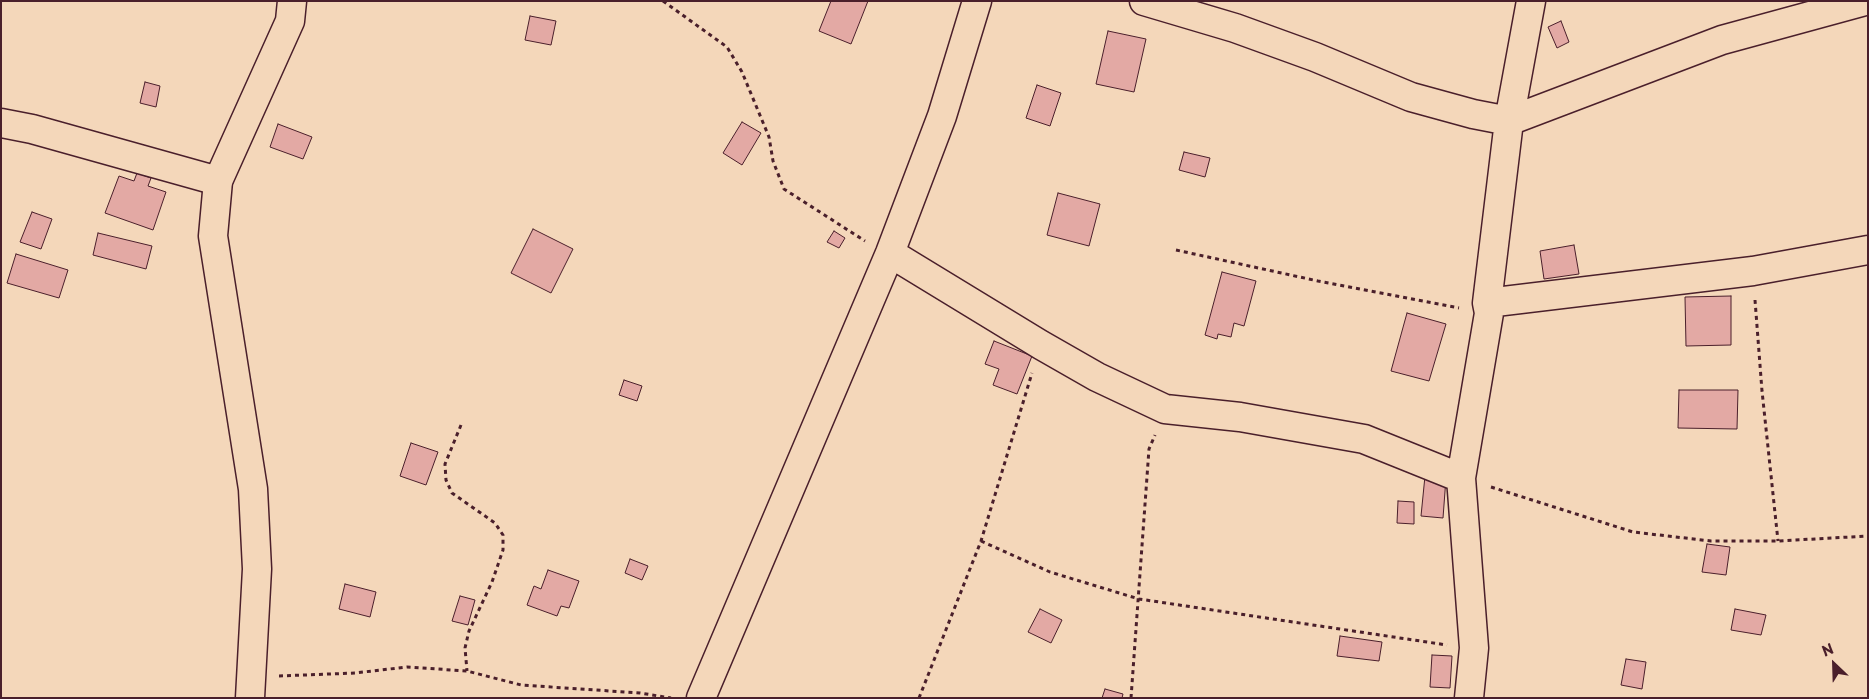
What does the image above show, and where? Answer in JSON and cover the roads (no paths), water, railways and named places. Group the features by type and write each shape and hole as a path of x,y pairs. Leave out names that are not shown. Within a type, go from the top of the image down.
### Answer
{"street":[{"path":"250,687 258,569 253,498 213,236 218,181 290,21 292,1"},
{"path":"701,698 890,254 942,116 977,1"},
{"path":"1144,1 1235,28 1315,57 1411,97 1473,114 1509,121 1722,40 1865,1"},
{"path":"1469,698 1474,648 1461,478 1488,308 1509,121 1530,1"},
{"path":"1,123 32,129 218,181"},
{"path":"1488,308 1625,285 1753,271 1868,250"},
{"path":"890,254 1041,346 1097,377 1165,409 1240,417 1364,439 1461,478"}]}
